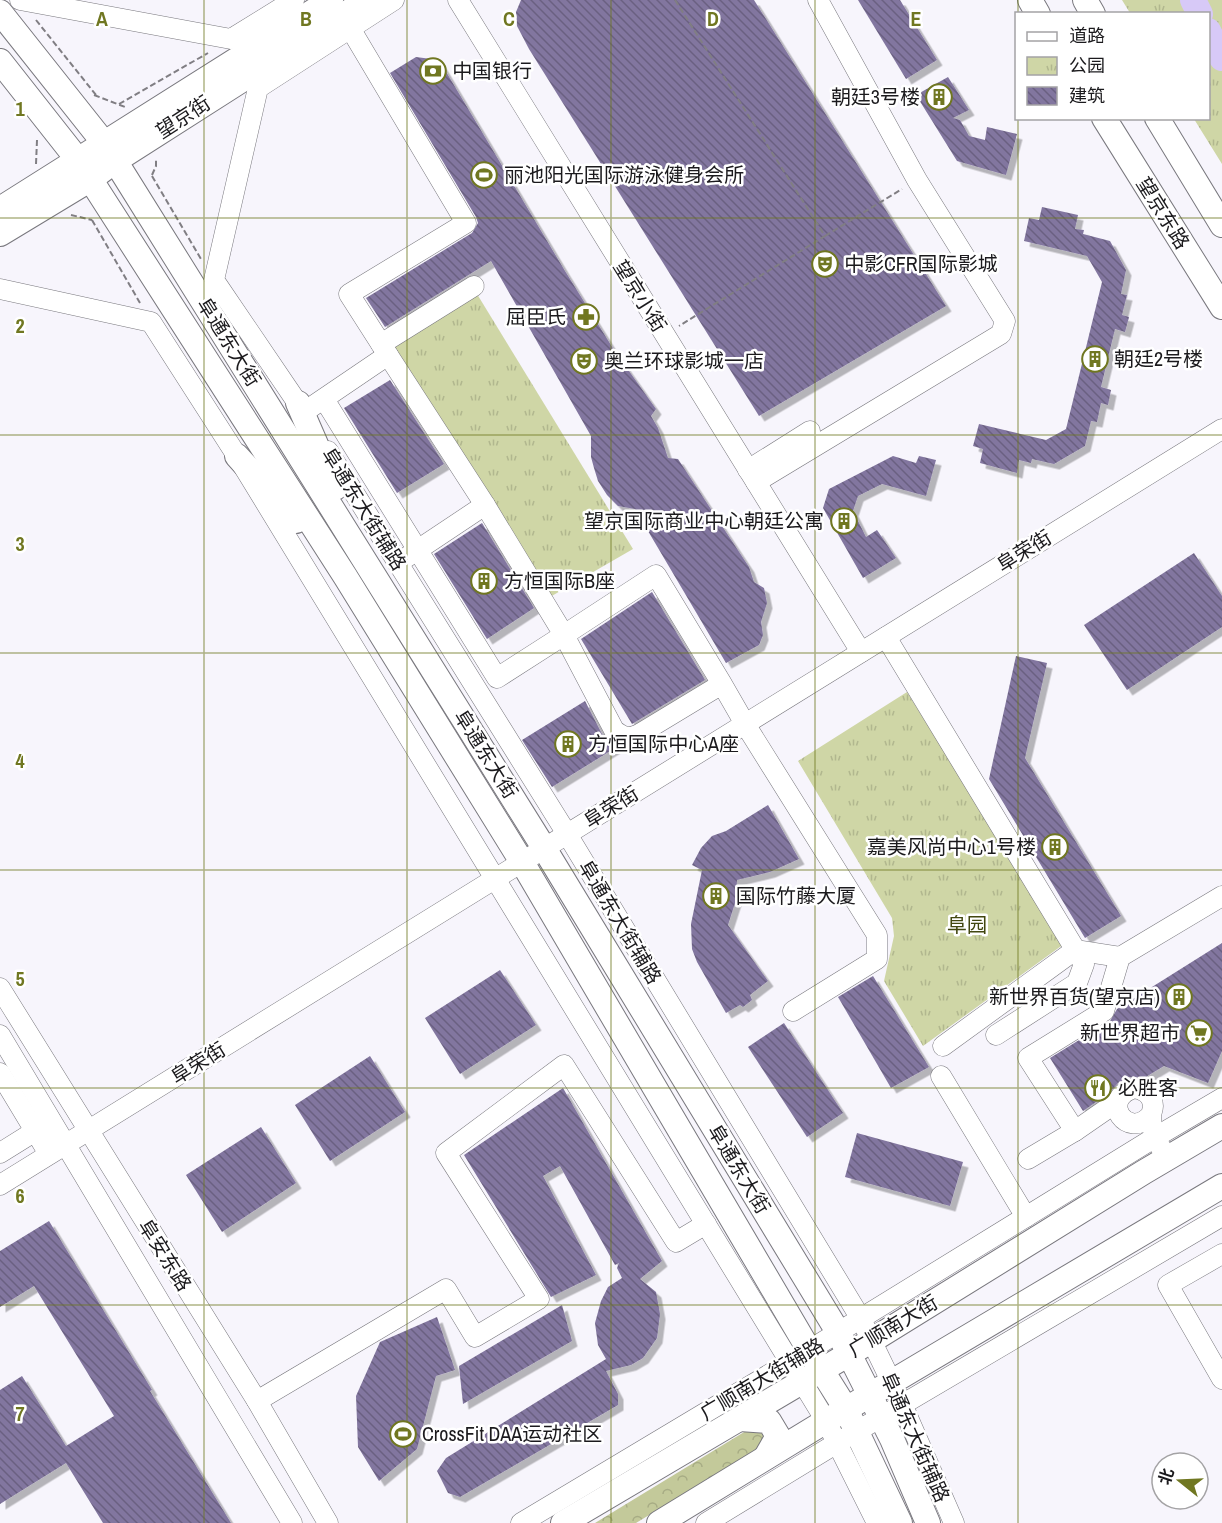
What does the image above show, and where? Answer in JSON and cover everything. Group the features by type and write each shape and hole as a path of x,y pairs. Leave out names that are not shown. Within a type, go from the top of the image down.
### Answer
{"main road":[{"path":"0,234 84,169 331,0"},
{"name":"望京街","path":"110,152 367,0"},
{"name":"阜通东大街","path":"0,12 110,152 544,848 843,1342 881,1417 928,1523"},
{"name":"阜通东大街","path":"0,61 84,169 345,576 522,862 805,1365 900,1523"},
{"name":"望京东路","path":"1105,120 1222,307"},
{"path":"1158,120 1222,225"},
{"path":"0,208 84,169"},
{"path":"301,408 371,568"},
{"path":"237,456 345,576"},
{"name":"广顺南大街","path":"563,1523 740,1419 805,1365 866,1330 1161,1147 1222,1126"},
{"path":"659,1523 1222,1186"},
{"path":"740,1419 769,1421 778,1436 766,1457"}],"street":[{"path":"20,0 231,39 294,0"},
{"path":"213,280 258,88 394,0"},
{"name":"望京小街","path":"458,0 861,652"},
{"path":"748,470 1001,334 1005,321 917,180 818,0"},
{"path":"350,28 466,223 349,294 485,505 564,635 614,730 622,736 632,738 723,684"},
{"name":"阜通东大街辅路","path":"213,280 301,408 567,834 866,1330 892,1382 954,1523"},
{"path":"301,408 324,399 385,350 474,286"},
{"path":"0,289 151,322 237,456 706,1224 805,1365"},
{"path":"324,399 497,678 656,575 723,684 744,724 877,935 877,959 793,1011"},
{"name":"阜荣街","path":"0,1185 1222,429"},
{"path":"748,470 810,431"},
{"path":"371,568 398,563 485,505"},
{"path":"886,637 1084,964 1077,983 996,1035"},
{"path":"944,1046 1075,950 1120,957 1222,896"},
{"path":"1075,1131 1028,1058 1104,1011 1120,957"},
{"name":"阜安东路","path":"0,988 257,1401 328,1523"},
{"name":"阜安东路","path":"0,1035 44,1126 66,1143 292,1523"},
{"path":"257,1401 446,1289 475,1337 539,1299 446,1153 564,1065 676,1242 706,1224"},
{"path":"0,1073 44,1126 49,1154"},
{"path":"942,1076 1026,1216"},
{"path":"1028,1159 1117,1102 1125,1091 1140,1089 1150,1096 1152,1102 1143,1120"},
{"path":"866,1330 1026,1216 1161,1147 1222,1098"},
{"path":"1117,1102 1117,1110 1122,1119 1143,1120"},
{"path":"1143,1120 1161,1147"},
{"path":"0,1153 44,1126"},
{"path":"706,1523 902,1404 1222,1216"},
{"path":"1222,1254 1168,1285 1222,1379"},
{"name":"广顺南大街辅路","path":"521,1523 805,1365"},
{"path":"847,1437 878,1523"}],"path":[{"path":"20,0 96,94"},
{"path":"675,0 825,236"},
{"path":"119,104 231,39"},
{"path":"88,94 96,94 130,109"},
{"path":"36,165 37,136"},
{"path":"147,185 156,166 156,157"},
{"path":"152,176 213,280"},
{"path":"664,335 917,180"},
{"path":"67,214 92,220 97,217"},
{"path":"92,220 151,322"}],"green space":[{"path":"1122,0 1222,0 1222,164 1195,120 1210,120 1210,12 1129,12"},
{"path":"477,294 633,549 550,597 392,345"},
{"name":"阜园","path":"907,692 1064,944 923,1046 884,981 894,936 892,918 798,761"},
{"path":"754,1426 765,1428 768,1443 636,1523 595,1523"}],"building":[{"path":"521,0 754,0 946,306 759,416 529,49 517,26 516,12"},
{"path":"858,0 900,0 937,60 906,79"},
{"path":"416,57 439,60 614,350 656,409 651,416 658,428 668,458 678,459 749,567 754,582 764,588 767,603 761,622 763,635 759,645 726,663 635,509 618,506 607,495 598,481 591,457 591,436 491,261 385,327 366,298 472,233 478,223 390,73"},
{"path":"948,77 969,110 953,118 960,120 969,136 985,140 987,127 1017,134 1006,175 957,161 916,95"},
{"name":"朝廷2号楼","path":"1042,207 1078,215 1075,229 1084,230 1083,234 1110,241 1126,270 1121,294 1127,295 1122,315 1129,317 1125,332 1115,329 1101,387 1111,390 1108,405 1101,403 1097,422 1091,421 1085,446 1054,464 1032,459 1031,463 1019,460 1017,473 980,463 983,449 973,446 979,424 1046,440 1066,429 1102,282 1087,256 1024,241 1029,218 1039,220"},
{"path":"390,380 444,464 397,493 344,408"},
{"name":"望京国际商业中心朝廷公寓","path":"893,456 916,463 919,456 936,460 926,496 882,484 858,496 853,511 866,537 877,530 896,558 863,578 823,508 829,489"},
{"name":"方恒国际B座","path":"482,523 534,608 487,639 434,554"},
{"path":"1194,553 1222,596 1222,627 1127,690 1084,625"},
{"path":"652,592 705,680 632,724 581,639"},
{"name":"嘉美风尚中心1号楼","path":"1016,656 1047,663 1025,758 1121,916 1085,938 989,779"},
{"name":"方恒国际中心A座","path":"585,701 603,736 615,748 552,787 522,740"},
{"path":"768,805 799,859 770,872 737,880 736,900 728,925 768,981 750,995 752,1000 743,1007 740,1005 726,1013 692,949 691,924 702,870 692,865 701,848 712,836 726,831"},
{"name":"新世界百货(望京店)","path":"1222,943 1222,1051 1208,1083 1164,1066 1144,1078 1129,1077 1118,1083 1109,1093 1083,1111 1050,1058 1110,1021 1117,1009"},
{"path":"500,970 536,1025 460,1074 425,1018"},
{"path":"873,976 929,1067 891,1088 838,997"},
{"path":"784,1023 843,1113 807,1137 748,1047"},
{"path":"370,1056 405,1112 330,1161 295,1105"},
{"path":"563,1088 662,1261 640,1279 656,1292 660,1314 657,1338 643,1358 631,1365 606,1371 618,1394 618,1405 460,1497 448,1493 437,1471 446,1458 606,1359 598,1345 595,1323 601,1301 608,1287 622,1278 617,1268 619,1263 615,1265 560,1166 543,1176 596,1275 551,1297 464,1155"},
{"path":"261,1127 296,1183 222,1232 186,1175"},
{"path":"857,1133 963,1162 950,1206 845,1177"},
{"path":"49,1221 231,1523 103,1523 66,1463 0,1504 0,1390 22,1376 66,1446 114,1416 34,1286 0,1307 0,1251"},
{"path":"562,1305 572,1341 463,1404 459,1366"},
{"path":"437,1317 455,1370 436,1376 417,1449 379,1481 358,1447 356,1396 380,1342"}],"waterway":[{"path":"1193,0 1199,12"},
{"path":"1210,35 1222,58"}],"place":[{"name":"中国银行","path":"433,71"},
{"name":"朝廷3号楼","path":"939,97"},
{"name":"丽池阳光国际游泳健身会所","path":"484,175"},
{"name":"中影CFR国际影城","path":"825,264"},
{"name":"屈臣氏","path":"586,317"},
{"name":"朝廷2号楼","path":"1095,359"},
{"name":"奥兰环球影城一店","path":"584,361"},
{"name":"望京国际商业中心朝廷公寓","path":"844,521"},
{"name":"方恒国际B座","path":"484,581"},
{"name":"方恒国际中心A座","path":"568,744"},
{"name":"嘉美风尚中心1号楼","path":"1055,847"},
{"name":"国际竹藤大厦","path":"716,896"},
{"name":"新世界百货(望京店)","path":"1179,997"},
{"name":"新世界超市","path":"1199,1033"},
{"name":"必胜客","path":"1098,1088"},
{"name":"CrossFit DAA运动社区","path":"403,1434"}]}
